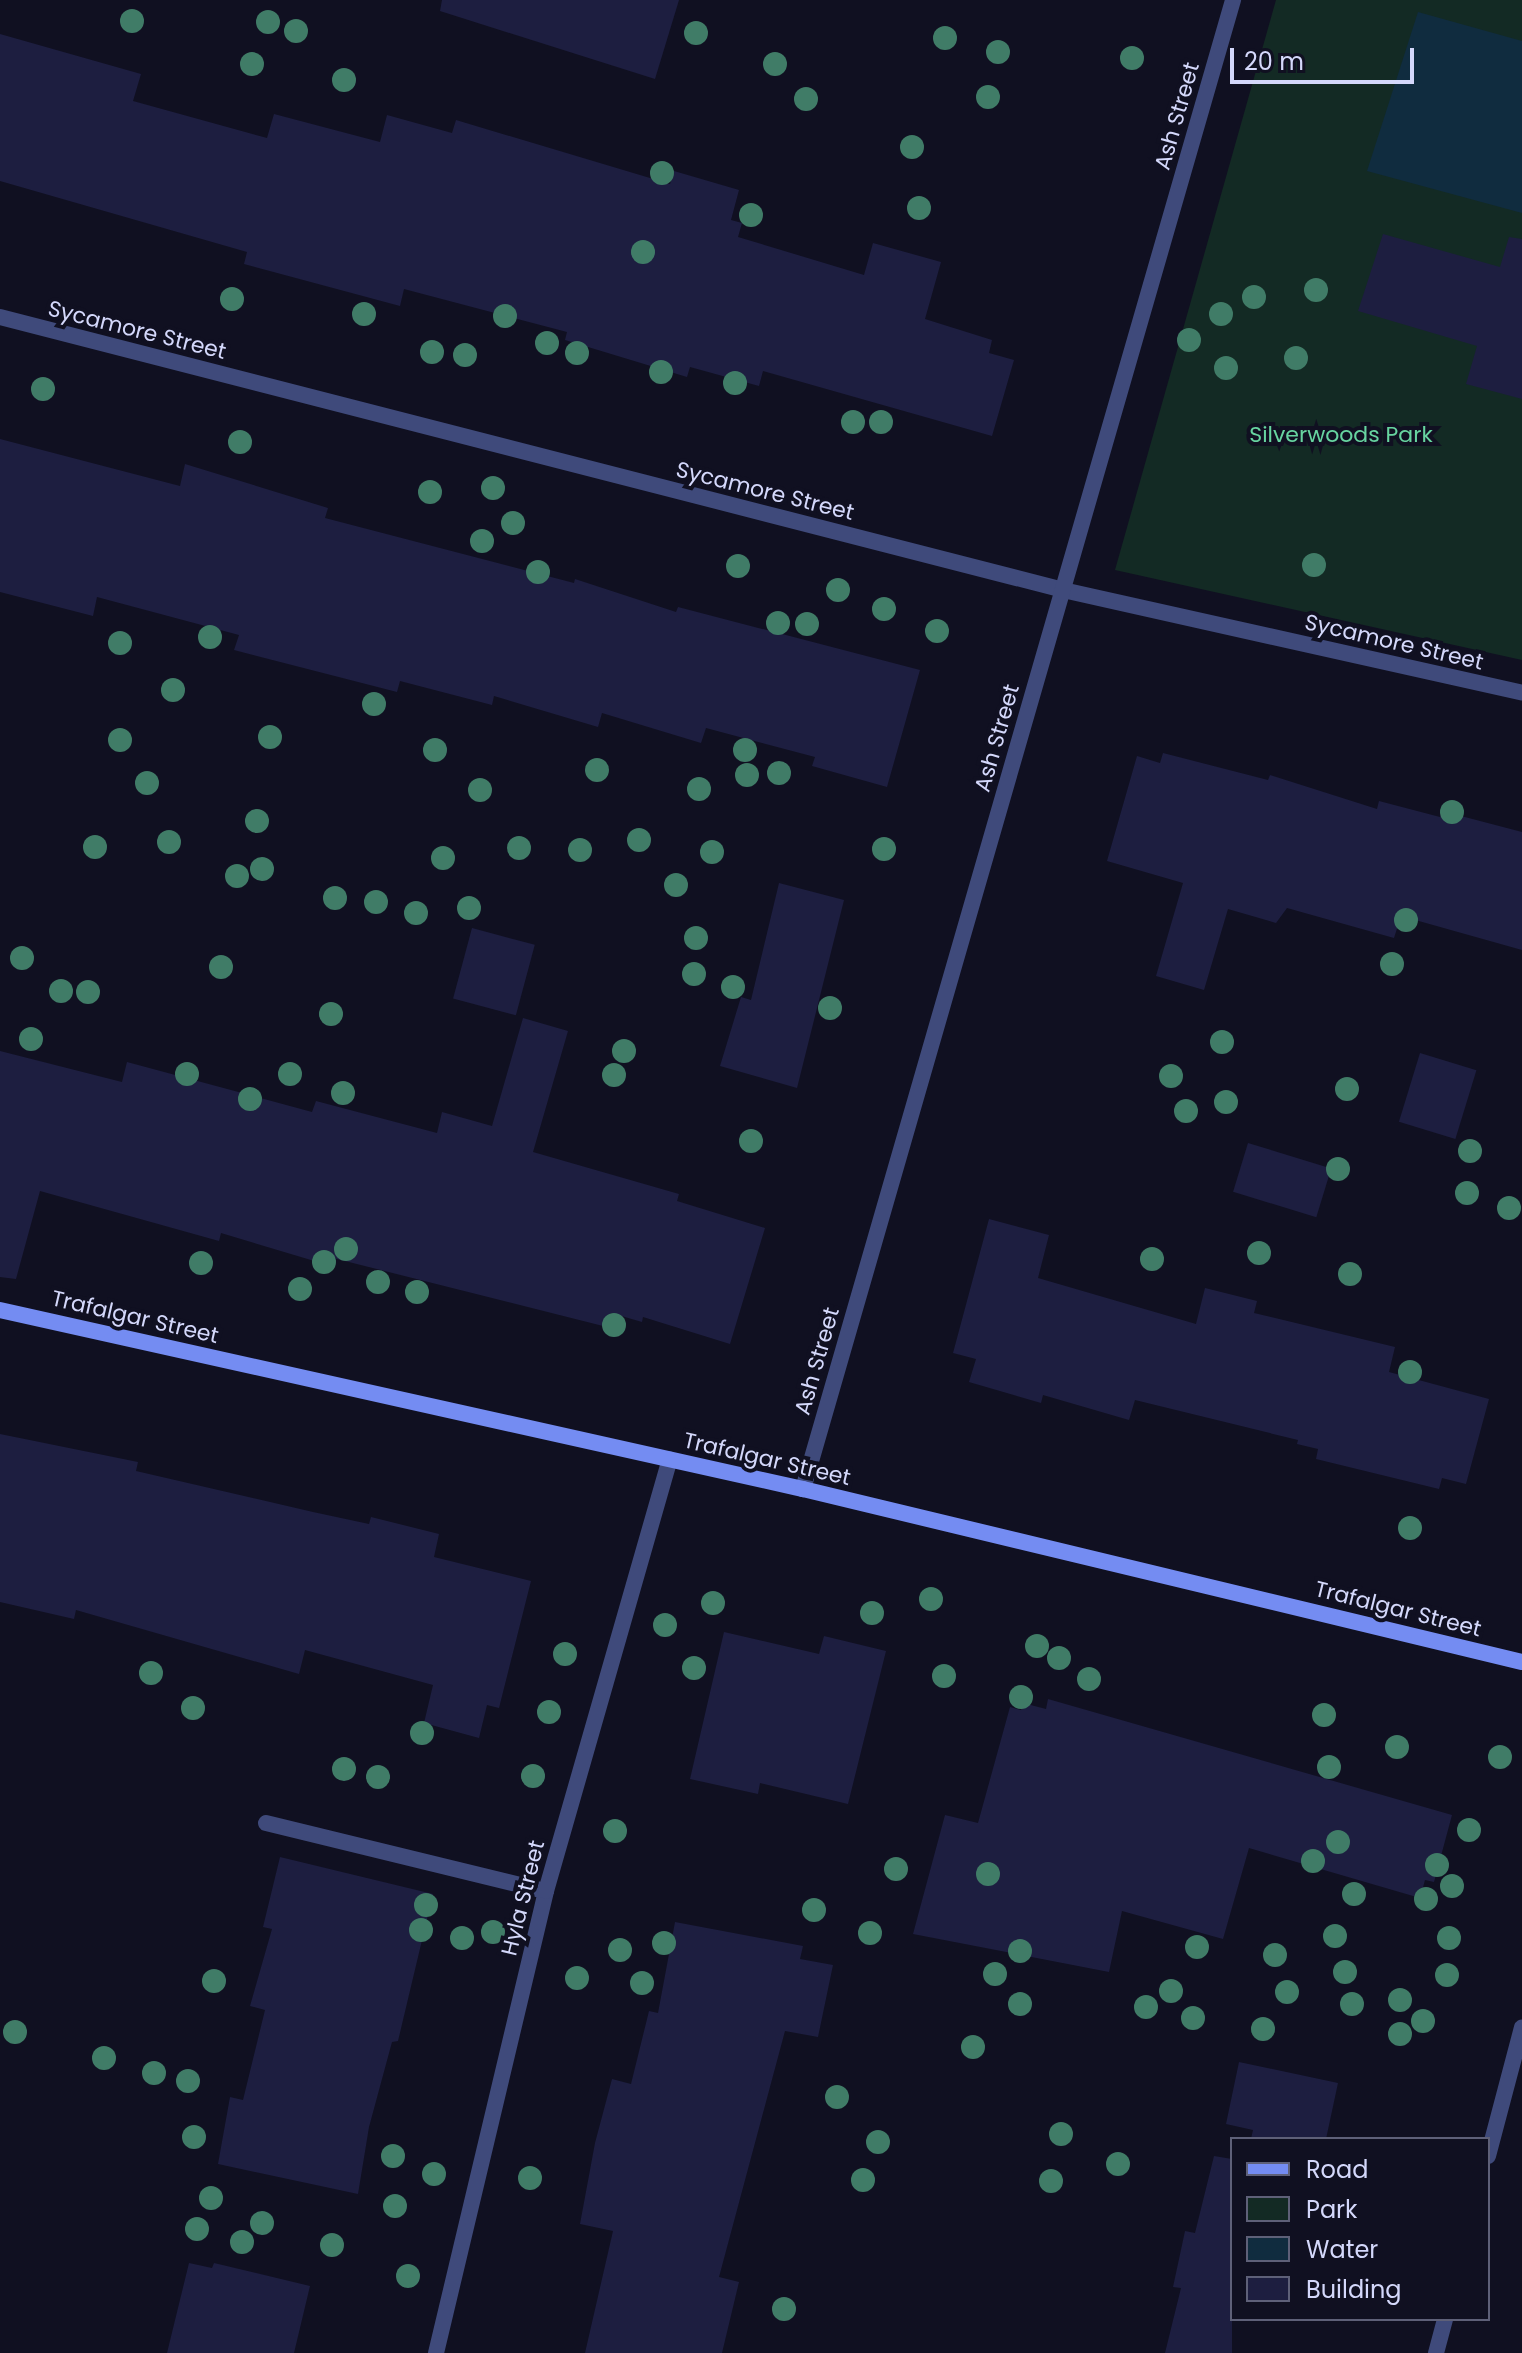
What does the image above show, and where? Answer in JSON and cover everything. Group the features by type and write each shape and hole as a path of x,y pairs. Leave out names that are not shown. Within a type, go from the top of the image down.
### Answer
{"main road":[{"name":"Trafalgar Street","path":"0,1310 803,1489 1522,1662"}],"street":[{"name":"Ash Street","path":"803,1489 1233,0"},
{"name":"Sycamore Street","path":"0,317 1063,590 1522,693"},
{"name":"Hyla Street","path":"436,2353 546,1891 670,1459"},
{"path":"266,1823 546,1891"},
{"path":"1490,2148 1522,2027"},
{"path":"1436,2353 1444,2321"}],"green space":[{"name":"Silverwoods Park","path":"1276,0 1522,0 1522,660 1115,570"}],"water":[{"path":"1418,12 1522,41 1522,213 1367,171"}],"building":[{"path":"442,0 679,0 655,79 440,11"},
{"path":"0,34 141,74 133,101 267,138 274,114 380,142 387,115 452,133 456,120 670,184 674,171 739,190 731,220 742,223 738,237 864,275 873,243 941,262 925,319 992,340 989,353 1014,360 992,436 763,371 759,386 690,367 687,377 565,340 567,332 404,289 400,306 244,264 247,252 0,181"},
{"path":"1383,234 1500,267 1509,237 1522,239 1522,399 1466,384 1477,346 1358,311"},
{"path":"0,439 180,486 185,464 328,508 325,518 574,583 575,579 676,612 678,607 920,670 887,787 812,766 815,757 706,728 701,743 602,713 598,727 494,696 492,705 400,681 397,692 234,650 239,635 97,597 93,616 0,592"},
{"path":"1163,753 1268,780 1270,775 1377,809 1379,801 1440,817 1442,811 1522,832 1522,950 1401,916 1394,938 1287,908 1276,923 1228,909 1204,990 1156,976 1183,883 1107,861 1137,756 1160,763"},
{"path":"779,883 844,900 797,1088 720,1066 741,997 751,1000"},
{"path":"472,928 535,945 516,1015 453,999"},
{"path":"523,1018 568,1031 533,1152 679,1194 677,1201 765,1228 730,1344 643,1317 642,1322 611,1313 607,1327 333,1258 331,1266 221,1233 219,1241 40,1191 16,1279 0,1277 0,1051 122,1082 127,1062 312,1112 316,1101 437,1133 442,1112 492,1126"},
{"path":"1420,1053 1476,1070 1455,1139 1399,1122"},
{"path":"1248,1143 1331,1168 1316,1217 1233,1192"},
{"path":"989,1219 1049,1235 1038,1278 1196,1324 1205,1288 1257,1301 1254,1313 1395,1347 1389,1372 1489,1399 1466,1484 1442,1478 1439,1489 1316,1459 1318,1449 1297,1444 1298,1440 1135,1400 1129,1420 1043,1395 1041,1403 969,1382 976,1359 953,1353"},
{"path":"0,1434 138,1462 136,1471 313,1512 369,1524 371,1517 439,1534 434,1557 531,1581 499,1708 487,1705 479,1738 424,1723 433,1685 305,1650 299,1674 76,1610 74,1619 0,1602"},
{"path":"724,1632 819,1654 824,1636 886,1651 848,1804 760,1783 758,1794 690,1779"},
{"path":"1048,1699 1452,1815 1434,1882 1425,1880 1420,1898 1249,1848 1223,1939 1122,1911 1109,1972 913,1934 945,1815 978,1823 1010,1707 1021,1710 1023,1703 1046,1709"},
{"path":"280,1857 433,1894 398,2041 392,2042 369,2127 358,2194 218,2164 230,2097 243,2100 265,2010 250,2006 272,1929 263,1927"},
{"path":"675,1922 803,1946 800,1959 833,1965 818,2037 785,2031 719,2277 739,2282 722,2353 585,2353 613,2231 580,2224 595,2143 612,2079 631,2084 649,2011 658,2013"},
{"path":"1239,2062 1338,2083 1326,2137 1251,2137 1253,2130 1226,2124"},
{"path":"1214,2156 1230,2159 1232,2353 1165,2353 1181,2288 1173,2287 1185,2231 1195,2233"},
{"path":"189,2263 212,2268 214,2263 310,2286 294,2353 167,2353"}]}
